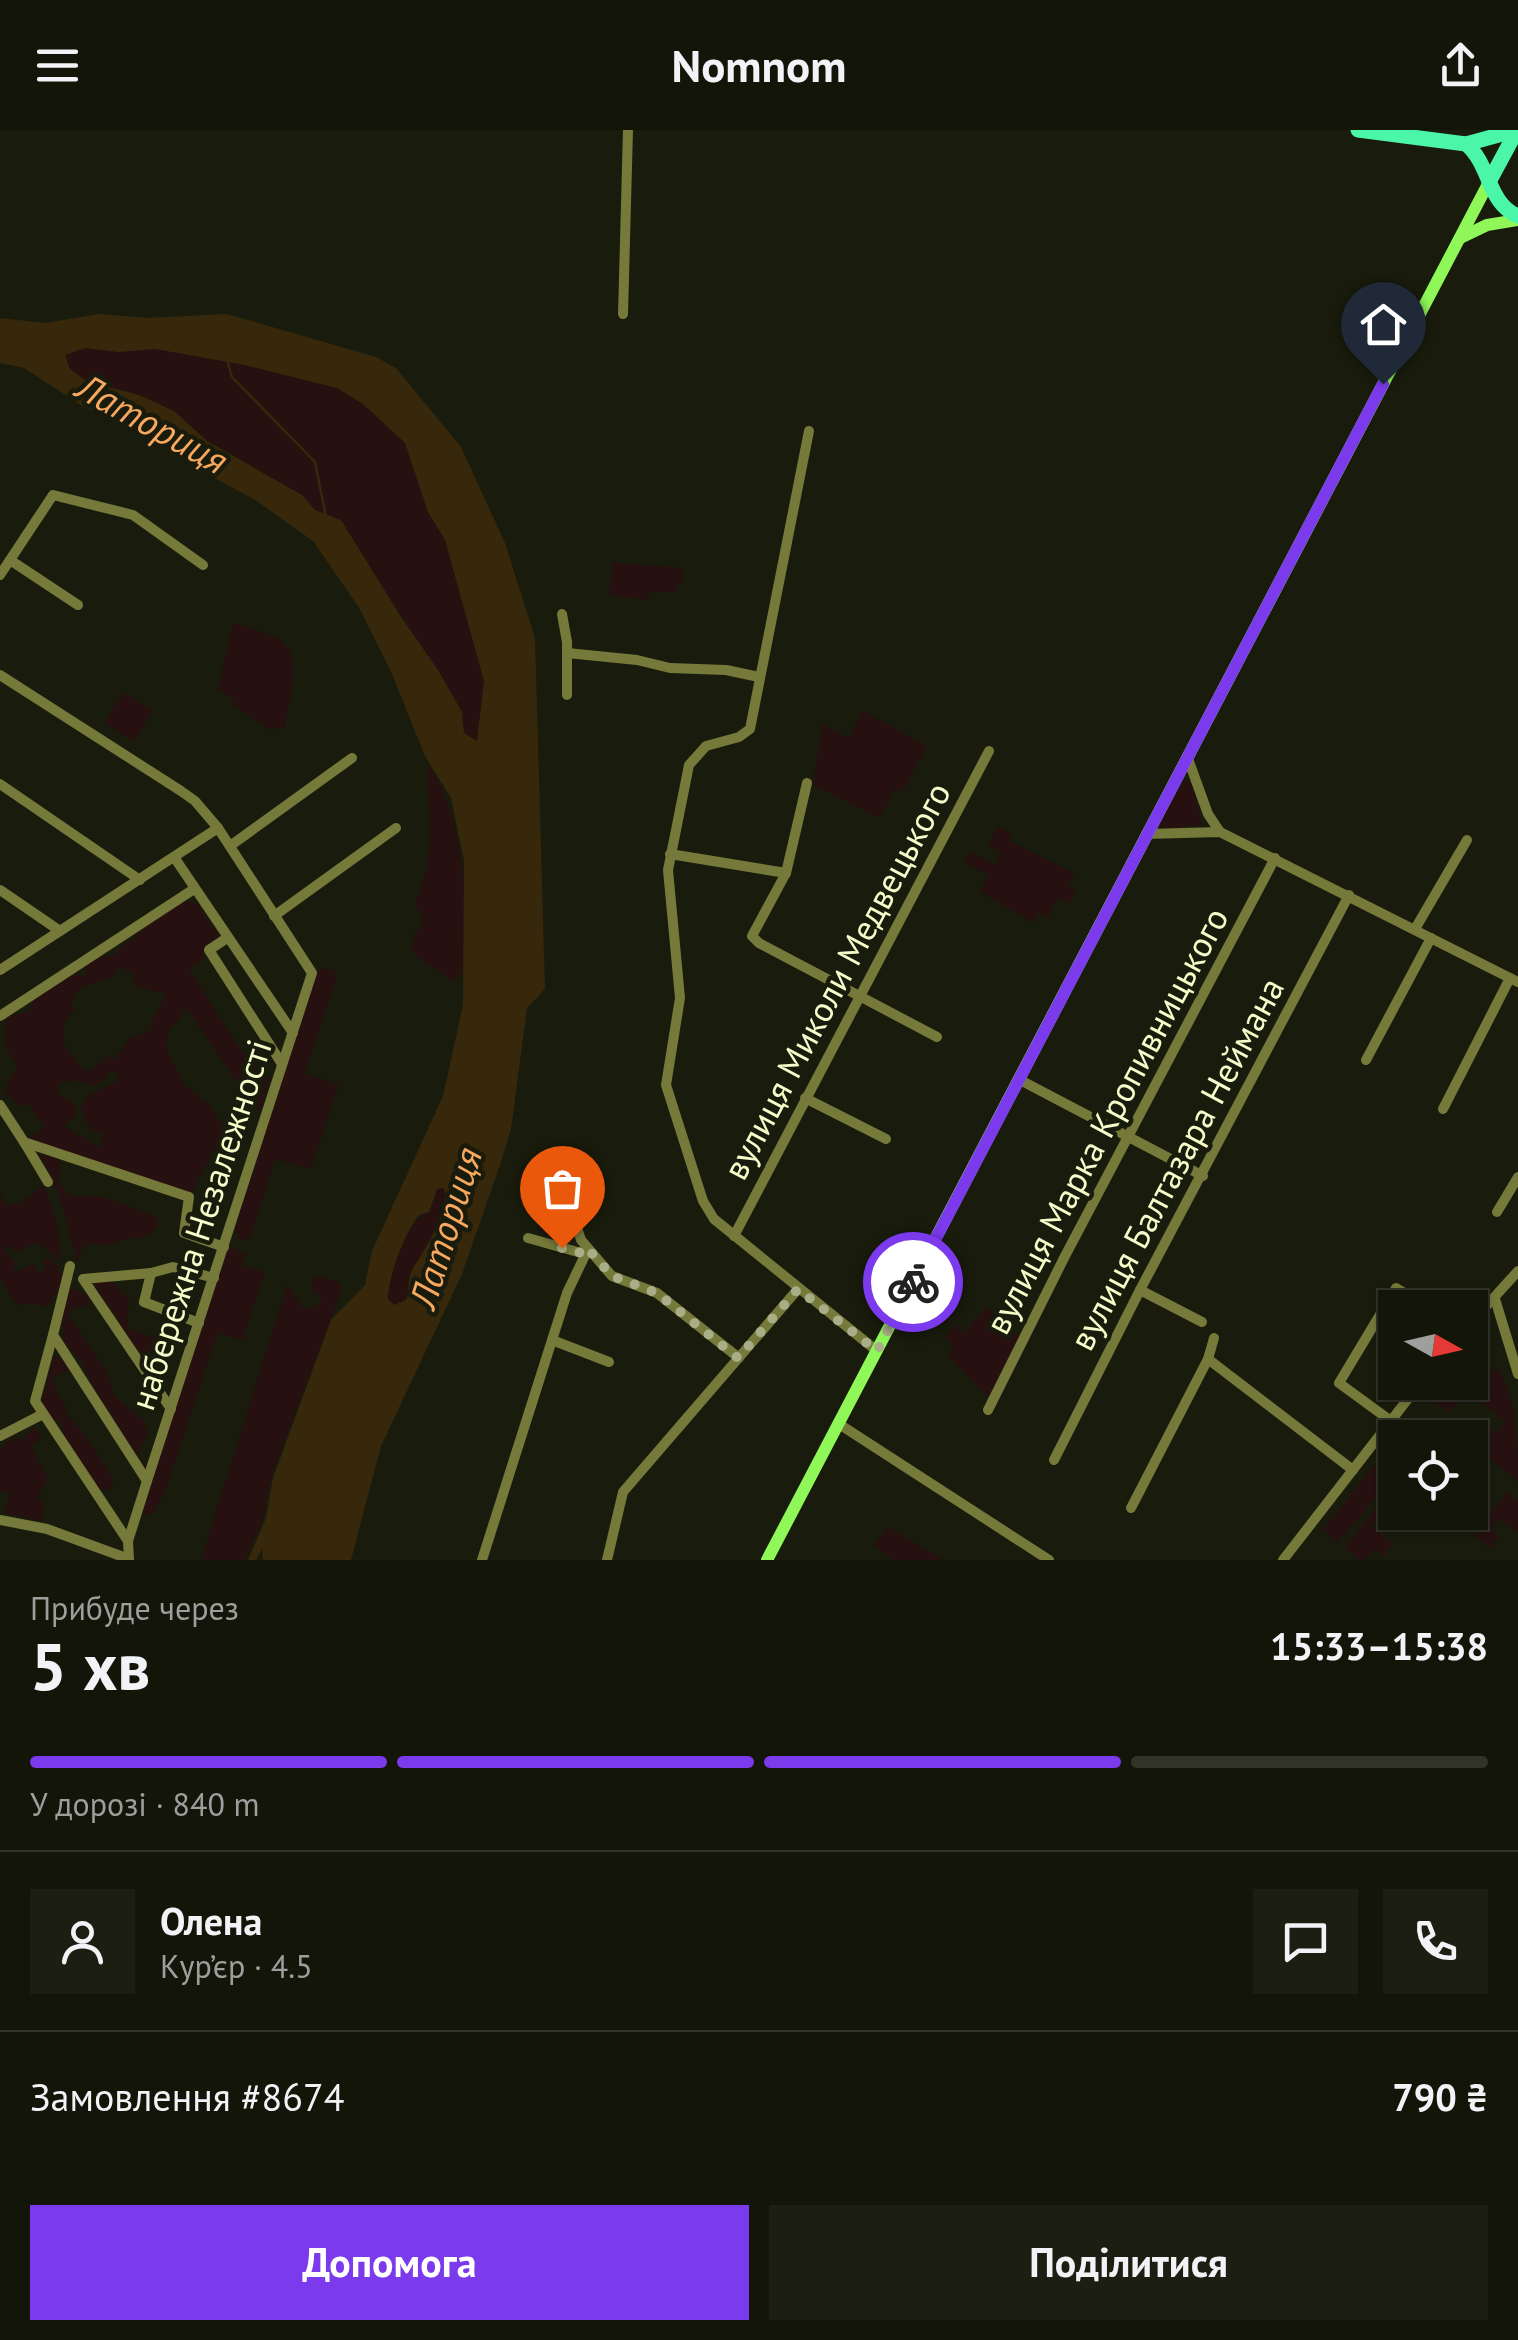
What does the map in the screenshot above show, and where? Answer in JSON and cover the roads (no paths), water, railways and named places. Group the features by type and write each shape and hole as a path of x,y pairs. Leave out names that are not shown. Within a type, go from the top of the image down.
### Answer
{"highway":[{"path":"1358,130 1466,144 1517,130"},
{"path":"1489,182 1517,130"},
{"path":"1466,144 1482,160 1504,208 1518,218"}],"main road":[{"path":"767,1560 1489,182"},
{"path":"1458,240 1486,225 1518,218"}],"street":[{"path":"623,314 628,130"},
{"path":"810,431 750,729 739,737 706,746 689,765 670,854 668,882 680,998 666,1085 703,1201 714,1218 877,1351"},
{"path":"0,575 53,495 132,515 203,564"},
{"path":"10,560 78,604"},
{"path":"562,614 567,695"},
{"path":"567,653 637,660 670,668 726,670 758,678"},
{"path":"0,674 181,791 218,828 274,916 396,828"},
{"name":"вулиця Миколи Медвецького","path":"734,1236 990,752"},
{"path":"1187,756 1208,814 1220,832"},
{"path":"230,846 352,758"},
{"path":"807,782 786,873 752,936 936,1037"},
{"path":"0,784 140,880"},
{"path":"0,970 218,828"},
{"path":"1146,834 1220,832 1514,980 1443,1109"},
{"path":"1415,929 1466,840"},
{"path":"670,854 786,873"},
{"path":"174,857 292,1033"},
{"name":"вулиця Марка Кропивницького","path":"988,1410 1275,858"},
{"path":"0,1016 194,889"},
{"path":"0,890 60,931"},
{"name":"вулиця Балтазара Неймана","path":"1054,1460 1349,895"},
{"name":"набережна Незалежності","path":"129,1560 128,1542 146,1480 312,973 274,916"},
{"path":"227,938 208,950 282,1064"},
{"path":"1366,1060 1431,938"},
{"path":"1018,1079 1203,1176"},
{"path":"805,1098 886,1139"},
{"path":"0,1105 48,1182"},
{"path":"24,1142 189,1196 184,1233 224,1247"},
{"path":"1496,1212 1518,1178"},
{"path":"566,1195 586,1252 612,1276 657,1293 738,1358"},
{"path":"528,1238 586,1252"},
{"path":"482,1560 552,1340 586,1252"},
{"path":"70,1266 35,1401 128,1542"},
{"path":"171,1409 83,1279 150,1274 182,1267 214,1278"},
{"path":"1488,1305 1518,1271"},
{"path":"150,1274 144,1302 199,1323"},
{"path":"607,1560 623,1492 798,1289"},
{"path":"1140,1290 1202,1322"},
{"path":"1494,1299 1518,1374"},
{"path":"1378,1317 1338,1382 1388,1420"},
{"path":"53,1335 146,1480"},
{"path":"1131,1508 1208,1359 1214,1338"},
{"path":"552,1340 610,1362"},
{"path":"1208,1359 1353,1470"},
{"path":"0,1436 42,1414"},
{"path":"839,1424 1049,1560"},
{"path":"1283,1560 1378,1438"},
{"path":"0,1520 47,1529 112,1557 129,1560"}],"water":[{"path":"99,314 147,318 227,314 376,357 396,368 461,447 505,543 535,638 545,989 527,1008 511,1129 501,1162 462,1274 381,1446 351,1560 263,1560 262,1549 256,1560 248,1560 266,1518 273,1478 331,1320 365,1285 372,1251 443,1096 463,1005 464,860 451,798 425,756 360,609 313,541 142,429 84,407 24,368 0,363 0,318 45,323","holes":["85,348 119,352 155,349 245,365 337,388 363,404 405,443 428,512 445,540 484,681 477,741 464,733 462,712 438,670 341,520 315,510 302,495 207,441 174,411 139,395 86,381 70,369 65,355","444,1188 440,1218 411,1272 406,1300 394,1305 388,1299 389,1290 403,1243 419,1215 429,1212 437,1189"]}],"waterway":[{"name":"Латориця","path":"227,360 232,377 315,462 326,517"}]}
